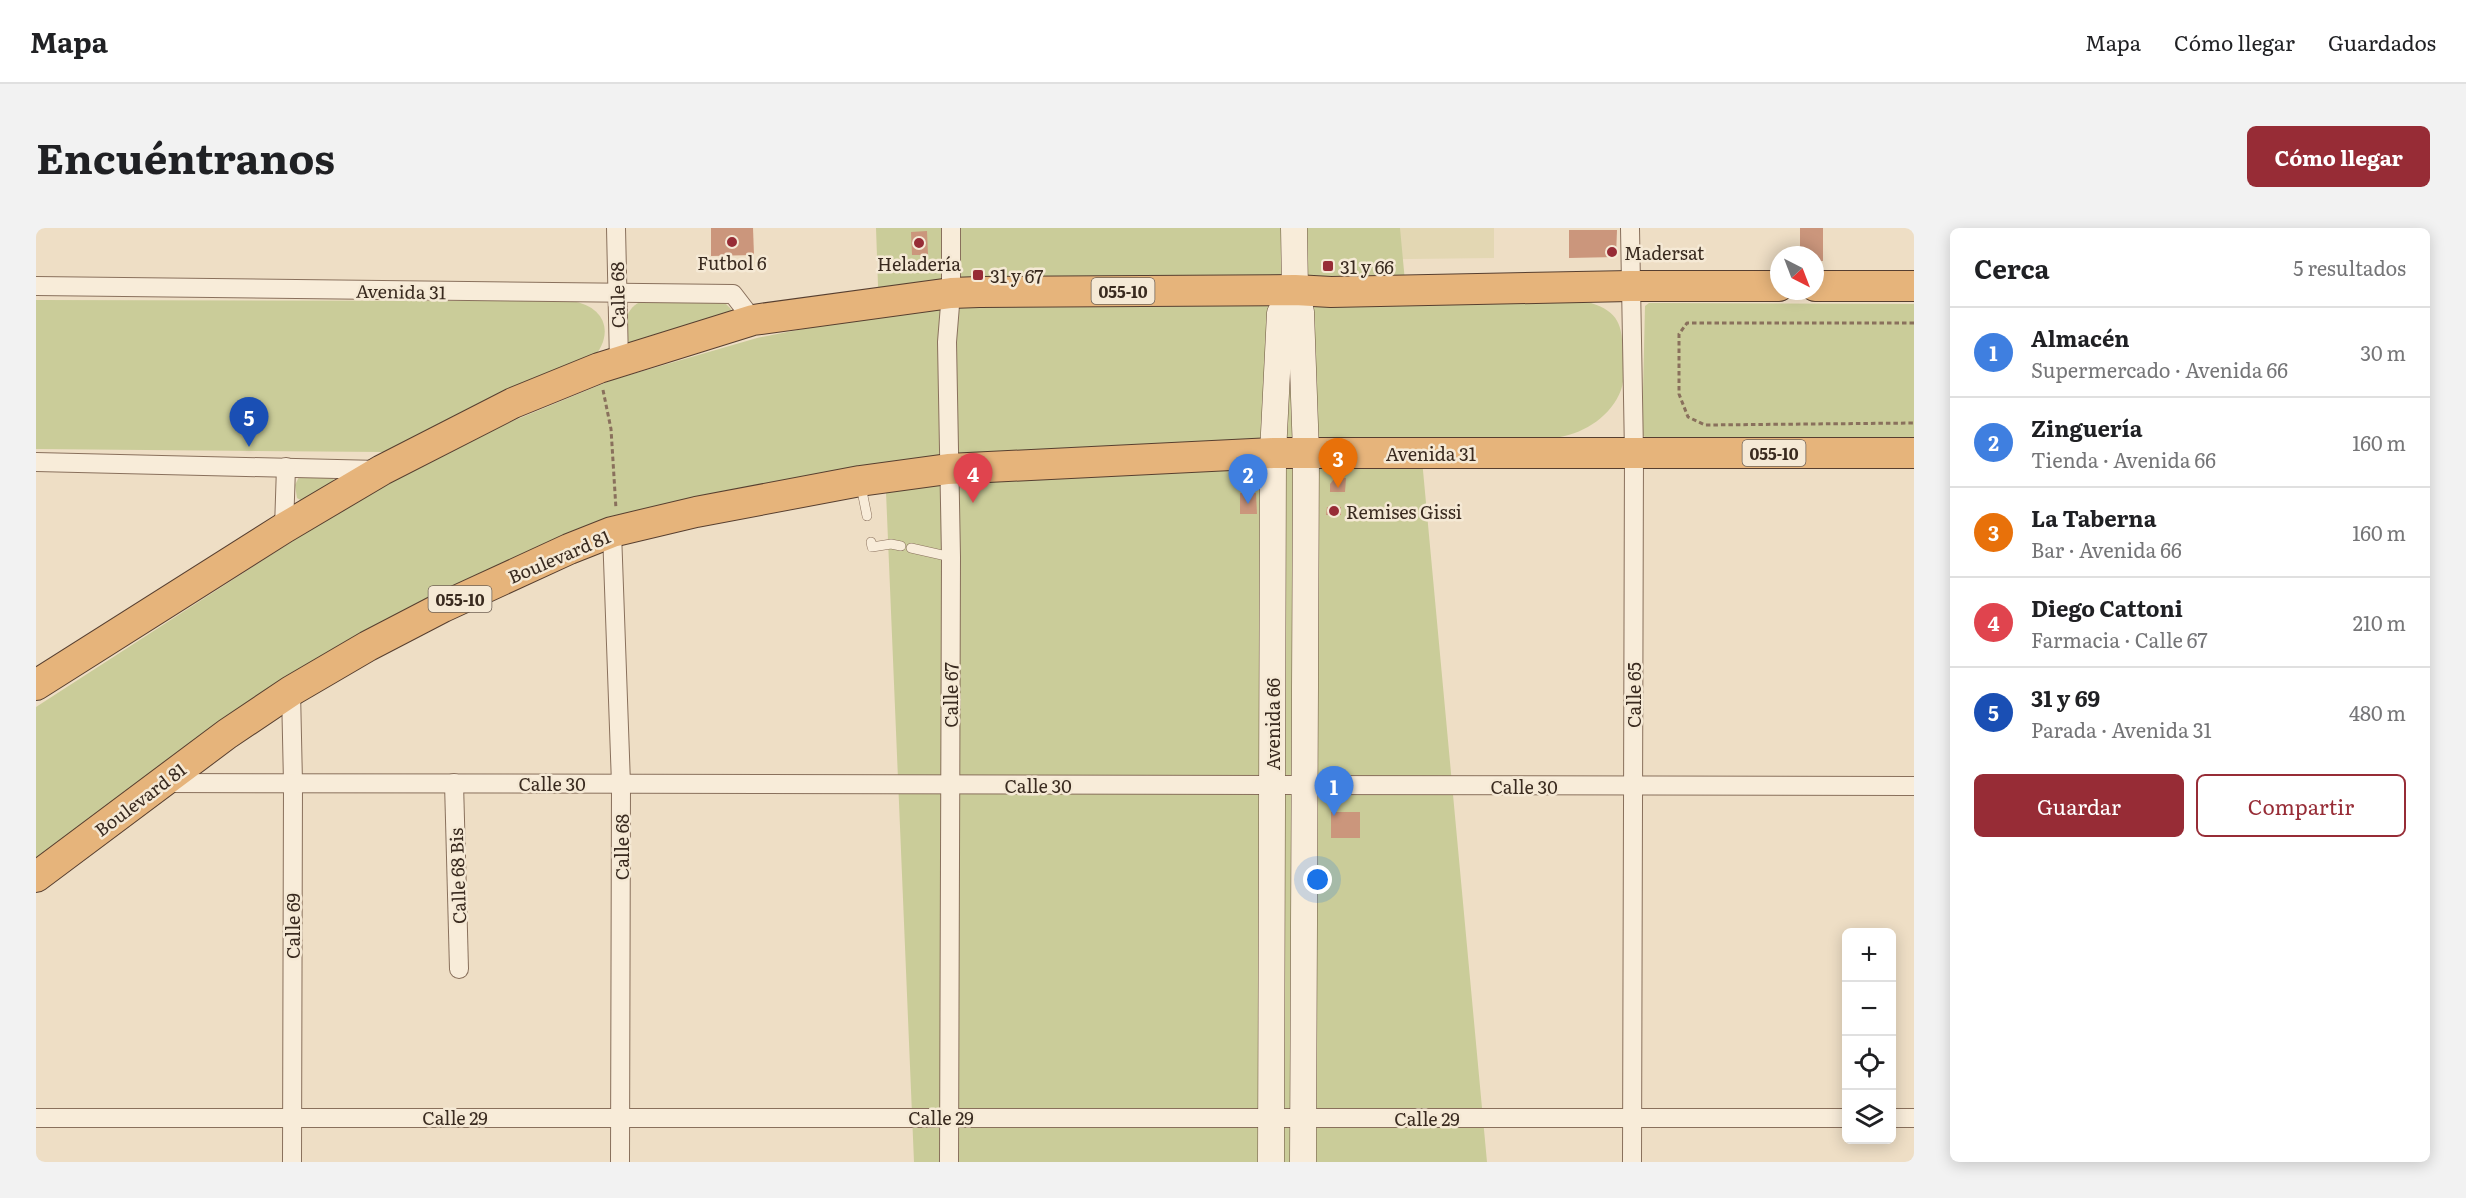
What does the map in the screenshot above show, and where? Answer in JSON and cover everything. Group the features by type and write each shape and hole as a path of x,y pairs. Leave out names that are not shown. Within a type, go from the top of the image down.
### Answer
{"highway":[{"name":"055-10","path":"36,685 284,528 382,470 513,403 609,365 753,320 951,293 1295,290 1331,292 1630,286 1770,286"},
{"path":"1824,286 1914,286"},
{"name":"Avenida 31","path":"948,469 1273,453 1914,453"},
{"name":"Boulevard 81","path":"36,877 161,783 291,691 442,607 569,549 615,531 696,512 860,481 948,469"}],"main road":[{"name":"Avenida 66","path":"1294,228 1295,290 1301,312 1306,453 1303,1162"},
{"name":"Avenida 66","path":"1271,1162 1273,453 1280,313 1295,290"}],"street":[{"name":"Calle 68","path":"609,365 615,294 616,228"},
{"name":"Calle 67","path":"948,1162 951,557 947,342 951,293 951,228"},
{"name":"Calle 65","path":"1630,228 1634,453 1632,1162"},
{"name":"Avenida 31","path":"36,286 733,294 753,320"},
{"path":"36,462 382,470"},
{"path":"284,528 286,466"},
{"name":"Calle 68","path":"615,531 621,784 620,1162"},
{"name":"Calle 69","path":"291,691 293,783 292,1162"},
{"name":"Calle 30","path":"161,783 1914,786"},
{"name":"Calle 68 Bis","path":"454,783 459,969"},
{"name":"Calle 29","path":"36,1118 292,1116 1842,1118"},
{"path":"1896,1118 1914,1118"}],"lane":[{"path":"860,481 867,516"},
{"path":"871,542 872,547 891,544 951,557"}],"path":[{"path":"1914,323 1687,323 1678,334 1679,394 1688,417 1705,425 1914,423"},
{"path":"609,365 615,531"}],"shaded area":[{"path":"1326,228 1494,228 1494,258 1326,260"}],"green space":[{"path":"876,228 1400,228 1407,303 1591,303 1608,311 1617,321 1622,335 1624,372 1621,390 1604,415 1588,427 1560,437 1420,438 1487,1162 914,1162 885,468 516,560 36,862 36,707 336,513 472,438 612,380 757,338 879,314"},
{"path":"36,300 571,301 593,309 604,323 605,332 599,351 591,360 384,452 36,449"},
{"path":"640,302 724,302 731,309 730,315 630,344 625,333 625,321 627,315"},
{"path":"1649,303 1914,304 1914,439 1648,439 1642,435 1645,306"},
{"path":"328,471 334,480 331,485 304,502 297,498 295,485 299,477"}],"building":[{"name":"Futbol 6","path":"711,228 753,228 754,255 711,256"},
{"path":"1800,228 1823,228 1823,246 1800,246"},
{"path":"1569,230 1617,230 1616,257 1569,258"},
{"name":"Heladería","path":"927,231 928,255 912,255 911,232"},
{"path":"1335,478 1346,478 1345,492 1330,492 1330,484"},
{"path":"1240,493 1256,493 1257,514 1240,514"},
{"name":"Remises Gissi","path":"1327,507 1341,507 1341,515 1326,515"},
{"path":"1331,812 1360,812 1360,838 1331,838"}],"place":[{"name":"Futbol 6","path":"732,242"},
{"name":"Heladería","path":"919,243"},
{"name":"Madersat","path":"1612,252"},
{"name":"31 y 66","path":"1328,266"},
{"name":"31 y 67","path":"978,275"},
{"name":"31 y 69","path":"249,447"},
{"name":"La Taberna","path":"1338,488"},
{"name":"Diego Cattoni","path":"973,503"},
{"name":"Zinguería","path":"1248,504"},
{"name":"Remises Gissi","path":"1334,511"},
{"name":"Almacén","path":"1334,816"}]}
